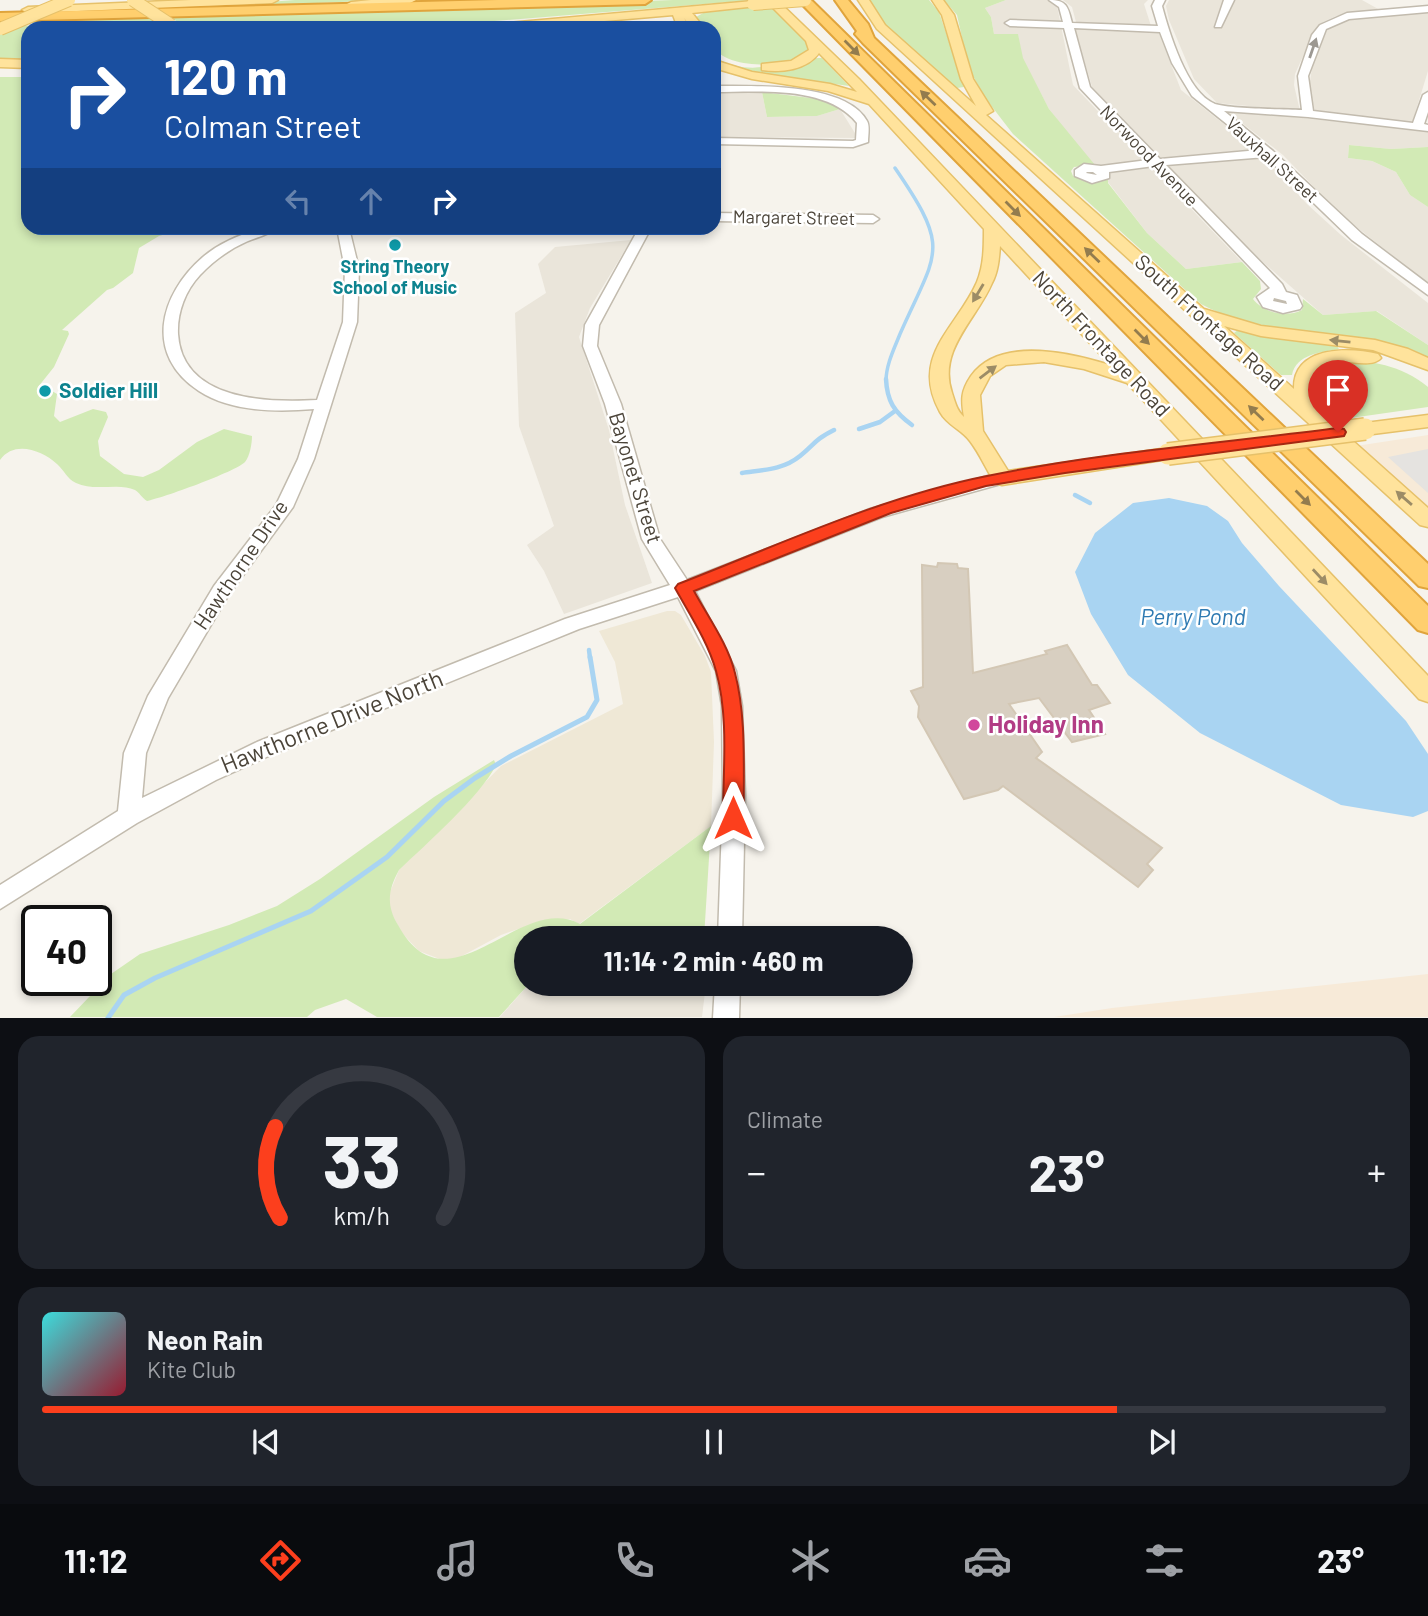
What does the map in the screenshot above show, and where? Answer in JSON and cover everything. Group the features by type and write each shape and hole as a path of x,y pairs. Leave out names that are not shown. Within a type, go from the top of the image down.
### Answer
{"highway":[{"path":"0,11 179,0"},
{"path":"0,17 645,0"},
{"path":"804,0 1428,623"},
{"path":"826,0 1428,579"},
{"path":"841,0 861,24 868,40"},
{"path":"0,23 21,25"}],"main road":[{"path":"0,29 69,0"},
{"path":"132,0 164,21"},
{"path":"28,10 272,0"},
{"path":"261,9 410,0"},
{"name":"North Frontage Road","path":"771,0 811,37 880,109 1428,692"},
{"path":"608,21 678,11 804,0"},
{"path":"863,0 881,27 1022,152"},
{"path":"937,0 948,15 962,64 975,95 1022,152"},
{"path":"678,11 680,21"},
{"path":"678,11 694,21"},
{"path":"721,57 741,65 780,67 800,62 813,55 815,50 811,37"},
{"path":"0,63 21,64"},
{"path":"721,66 737,72 829,86 859,97 880,109"},
{"name":"South Frontage Road","path":"1022,152 1428,520"},
{"path":"992,228 987,275 978,296 944,345 938,370 940,390 952,418 973,432 1002,478 1428,421"},
{"path":"1169,286 1208,313 1230,323 1267,332 1384,347 1428,365"},
{"path":"973,432 976,424 971,408 972,390 985,372 1007,361 1043,356 1075,359 1099,366 1139,384"},
{"path":"1379,477 1312,410 1303,391 1304,373 1313,363 1325,358 1357,356 1396,364 1428,380"}],"street":[{"name":"Norwood Avenue","path":"1054,0 1063,6 1085,88 1278,287 1279,293"},
{"name":"Vauxhall Street","path":"1160,0 1157,6 1163,29 1188,83 1269,153 1328,212 1428,292"},
{"path":"1218,25 1229,0"},
{"path":"1368,0 1391,11"},
{"path":"1308,114 1303,76 1317,35 1323,27 1347,16 1428,9"},
{"path":"1010,23 1163,29"},
{"path":"721,89 796,91 837,100 861,121 865,134 862,142 721,141"},
{"path":"1213,107 1423,127 1428,95"},
{"path":"1101,170 1154,162 1269,153"},
{"name":"Margaret Street","path":"721,217 873,219"},
{"path":"254,235 230,245 199,269 178,297 170,315 168,336 174,356 188,375 206,389 232,399 265,404 322,404"},
{"name":"Hawthorne Drive","path":"129,816 135,753 158,696 220,591 284,507 306,459 350,322 353,280 345,235"},
{"name":"Bayonet Street","path":"642,235 603,301 592,325 590,346 613,404 651,539 660,557 684,588 726,671 732,706 734,795 730,926"},
{"name":"Hawthorne Drive North","path":"0,898 129,816 208,774 285,740 581,621 684,588 886,509 1002,478"},
{"path":"726,1017 727,996"}],"shaded area":[{"path":"1006,0 1048,0 1057,6 1073,85 1242,262 1186,269 1147,233 1108,182 1109,174 1090,162 1049,109 1022,58 1018,35 994,34 991,17 985,8"},
{"path":"1063,0 1148,0 1144,4 1151,26 1076,22 1072,7"},
{"path":"1169,0 1362,0 1380,10 1336,16 1323,22 1313,34 1295,74 1294,85 1300,111 1217,103 1194,79 1169,20 1166,6"},
{"path":"1428,11 1428,71 1412,123 1315,112 1309,87 1312,68 1326,30 1334,23 1347,19"},
{"path":"1074,27 1158,31 1181,90 1255,149 1159,158 1094,93"},
{"path":"762,92 767,117 817,116 840,109 858,138 721,137 721,93"},
{"path":"1228,112 1428,131 1428,147 1391,149 1349,145 1348,158 1372,161 1396,172 1410,195 1428,207 1428,284 1339,213 1283,155"},
{"path":"1265,158 1307,204 1341,235 1428,303 1428,345 1377,311 1323,315 1238,240 1166,165"},
{"path":"631,240 590,308 579,337 609,430 625,505 652,583 564,614 544,571 527,545 554,526 519,426 515,313 546,293 538,264 555,247"},
{"path":"1428,435 1428,508 1356,446"},
{"path":"1428,449 1428,493 1388,457"},
{"path":"675,611 681,615 705,656 711,672 714,742 711,826 579,924 570,919 514,926 514,930 460,957 445,961 419,951 401,932 390,910 388,897 399,870 501,766 623,704 615,662 599,631"},
{"path":"1428,974 1428,1017 1054,1017 1112,1008"},
{"path":"518,996 705,996 702,1017 499,1018"}],"green space":[{"path":"295,0 386,0 183,9 183,8"},
{"path":"673,0 755,0 495,21 176,21 171,18"},
{"path":"867,0 929,0 939,12 964,87 957,88 908,47 886,25"},
{"path":"944,0 1006,0 985,8 991,17 994,34 1018,34 1023,58 1049,109 1095,165 1074,167 1071,171 1073,176 1086,182 1108,179 1108,183 1147,233 1186,269 1242,262 1260,281 1261,289 1253,299 1263,308 1276,313 1289,314 1302,310 1303,299 1323,315 1376,311 1428,345 1428,358 1372,340 1258,324 1201,304 1013,134 986,99 969,69 957,15"},
{"path":"773,8 809,44 810,51 783,64 748,64 726,58 721,54 721,21 699,21 696,17 705,12"},
{"path":"149,16 156,21 31,21 37,18"},
{"path":"21,25 21,60 0,59 0,34"},
{"path":"822,58 849,86 749,72 721,63 721,60 756,68"},
{"path":"0,77 21,77 21,235 162,235 139,248 133,273 107,290 62,330 68,331 69,334 54,367 38,387 39,390 57,394 54,416 60,422 93,409 106,412 108,417 98,441 100,456 124,474 143,477 159,470 197,442 224,429 252,436 248,456 239,466 198,484 147,501 129,488 91,487 76,483 51,459 36,451 13,450 0,460"},
{"path":"762,92 819,99 840,109 817,116 767,117"},
{"path":"1349,145 1391,149 1428,147 1428,207 1410,195 1396,172 1372,161 1348,158"},
{"path":"1239,329 1334,343 1339,349 1304,358 1294,368 1292,375 1281,375 1234,333"},
{"path":"1338,360 1385,365 1407,374 1428,387 1428,407 1330,421 1314,399 1310,377 1320,366"},
{"path":"494,760 496,765 478,791 452,820 399,870 390,898 394,918 418,950 439,959 461,956 514,932 514,996 518,996 499,1017 377,1017 346,999 315,1010 307,1017 70,1017 90,996 112,996 112,973 140,954 277,906 320,879 434,797"},
{"path":"711,826 705,926 526,926 557,918 580,924"}],"water":[{"name":"Perry Pond","path":"1169,498 1207,506 1228,521 1242,543 1279,586 1406,721 1428,754 1428,811 1413,817 1341,805 1200,733 1128,675 1091,614 1075,572 1095,533 1133,503"}],"building":[{"name":"Holiday Inn","path":"938,563 957,564 958,568 968,569 973,673 1047,654 1045,651 1067,645 1092,685 1097,685 1110,703 1089,710 1105,734 1072,742 1039,698 1009,704 1042,752 1036,758 1162,848 1147,864 1153,870 1138,887 1003,786 998,790 964,799 918,717 919,706 911,691 923,687 922,565 937,567"}],"waterway":[{"path":"886,380 891,357 923,284 933,251 925,217 895,168"},
{"path":"886,380 893,405 912,425"},
{"path":"859,429 880,422 895,411"},
{"path":"742,473 787,464 834,430"},
{"path":"1075,495 1090,503"},
{"path":"589,650 590,658"},
{"path":"108,1018 124,995 155,978 311,911 387,857 444,801 475,778 511,756 587,717 597,700 590,657"}],"place":[{"name":"String Theory School of Music","path":"395,245"},
{"name":"Soldier Hill","path":"45,391"},
{"name":"Holiday Inn","path":"974,725"}],"route":[{"path":"733,818 732,706 726,671 684,588 886,509 986,481 1338,432"}]}
